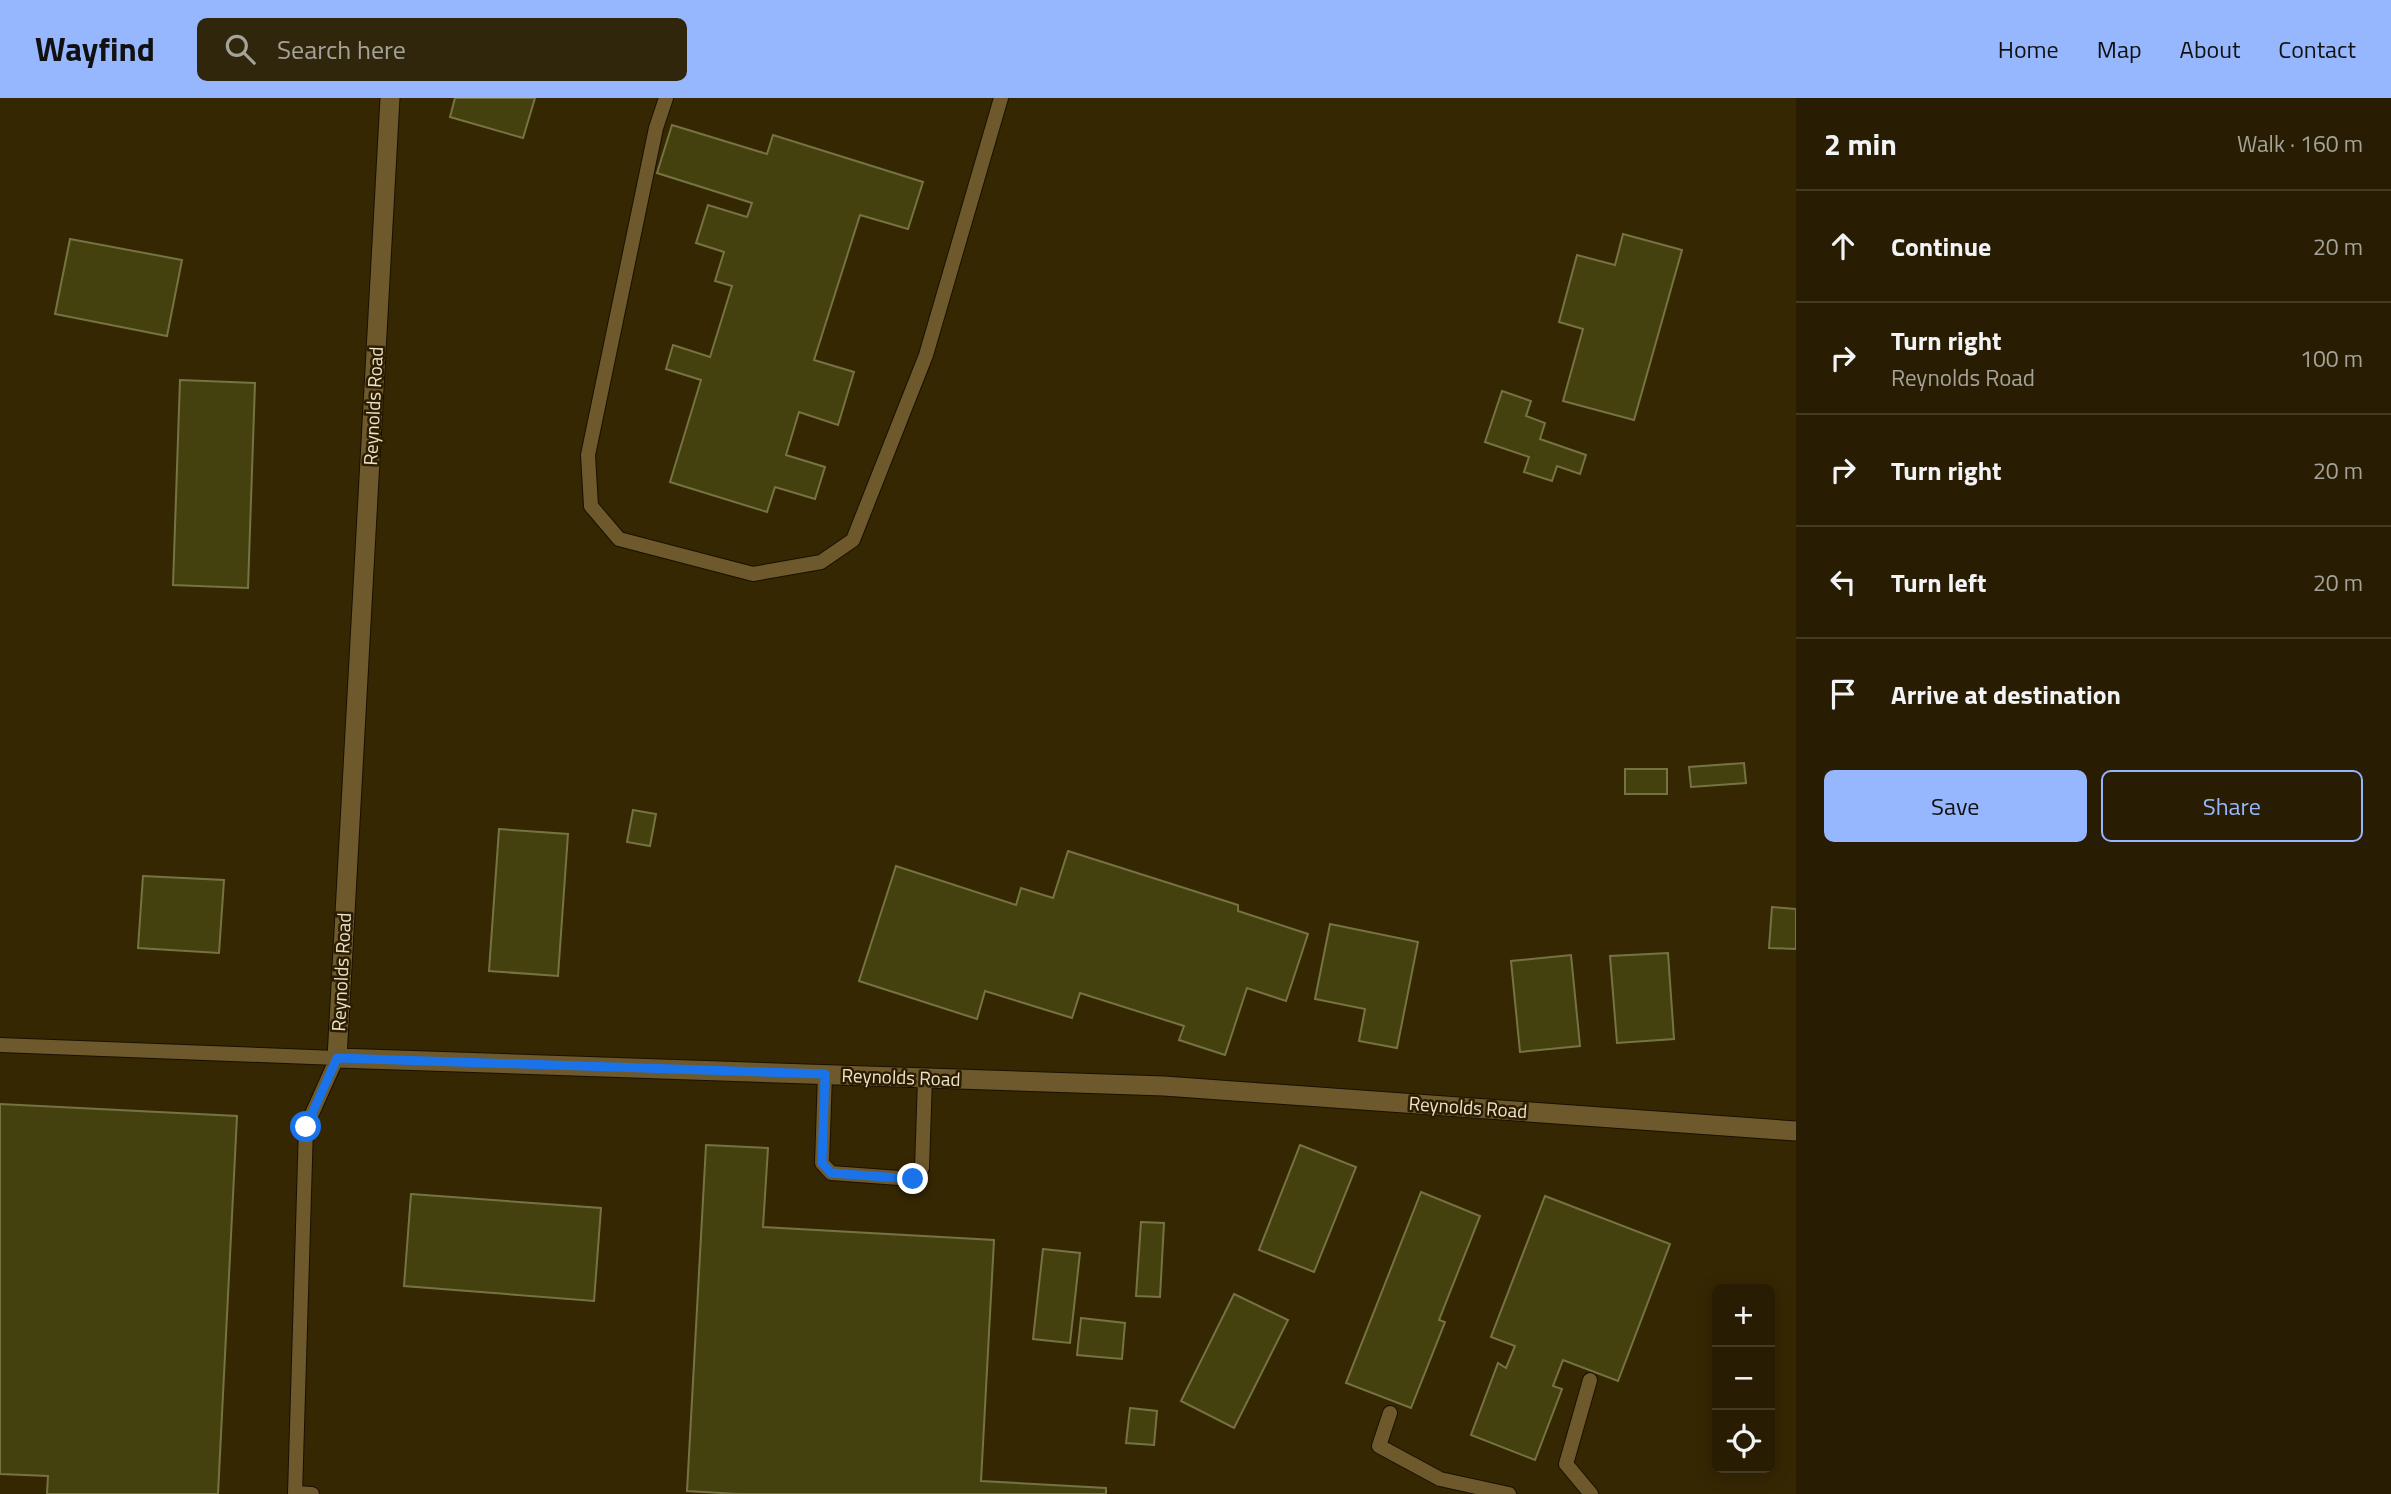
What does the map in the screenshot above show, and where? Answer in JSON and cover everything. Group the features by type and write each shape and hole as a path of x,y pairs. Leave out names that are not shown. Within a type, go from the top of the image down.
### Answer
{"street":[{"name":"Reynolds Road","path":"390,98 337,1058 1164,1086 1796,1131"}],"lane":[{"path":"666,98 656,128 588,455 591,506 619,539 753,575 821,562 853,540 926,355 1001,98"},
{"path":"0,1045 337,1058 306,1127 295,1494 312,1494"},
{"path":"825,1074 822,1163 826,1170 831,1173 913,1179 922,1168 925,1078"},
{"path":"1590,1380 1566,1464 1591,1494"},
{"path":"1390,1413 1380,1446 1440,1479 1509,1494"}],"building":[{"path":"455,98 535,98 523,138 450,117"},
{"path":"672,125 767,154 773,135 923,182 908,229 860,215 814,360 854,372 838,425 799,412 786,455 825,467 815,499 775,487 767,512 670,482 701,380 666,369 673,345 710,357 732,286 715,281 724,252 696,243 708,205 747,217 752,203 657,173"},
{"path":"1623,234 1682,250 1634,420 1563,401 1583,329 1559,322 1577,255 1615,265"},
{"path":"70,239 182,260 167,336 55,314"},
{"path":"180,380 255,383 248,588 173,585"},
{"path":"1502,391 1531,401 1526,416 1545,423 1540,439 1586,455 1580,474 1557,466 1552,481 1524,472 1529,457 1485,442"},
{"path":"1744,763 1746,783 1691,787 1689,767"},
{"path":"1625,769 1667,769 1667,794 1625,794"},
{"path":"633,810 656,814 650,846 627,842"},
{"path":"499,829 568,834 558,976 489,971"},
{"path":"1068,851 1238,905 1238,911 1308,934 1286,1001 1247,988 1225,1055 1179,1040 1184,1026 1080,993 1072,1018 985,991 977,1019 859,981 896,866 1016,905 1021,888 1053,898"},
{"path":"143,876 224,880 219,953 138,948"},
{"path":"1772,907 1796,909 1796,949 1769,948"},
{"path":"1330,924 1418,942 1397,1048 1359,1041 1365,1009 1315,999"},
{"path":"1668,953 1674,1039 1617,1043 1610,956"},
{"path":"1571,955 1580,1046 1520,1052 1511,961"},
{"path":"0,1104 237,1116 218,1494 47,1494 48,1476 0,1474"},
{"path":"706,1145 768,1148 763,1227 994,1240 981,1481 1106,1488 1106,1494 738,1494 687,1491"},
{"path":"1300,1145 1356,1167 1314,1272 1259,1250"},
{"path":"1421,1192 1480,1216 1439,1320 1445,1322 1411,1408 1346,1383"},
{"path":"411,1194 601,1208 594,1301 404,1286"},
{"path":"1545,1196 1670,1244 1618,1381 1563,1360 1553,1386 1562,1389 1535,1460 1471,1435 1498,1363 1506,1368 1515,1346 1491,1337"},
{"path":"1141,1222 1164,1223 1160,1297 1136,1296"},
{"path":"1043,1249 1080,1253 1070,1343 1033,1339"},
{"path":"1234,1294 1288,1320 1234,1428 1181,1401"},
{"path":"1081,1318 1125,1323 1122,1359 1077,1355"},
{"path":"1130,1408 1157,1411 1154,1445 1126,1443"}],"route":[{"path":"306,1127 337,1058 825,1074 822,1163 826,1170 831,1173 913,1179"}]}
